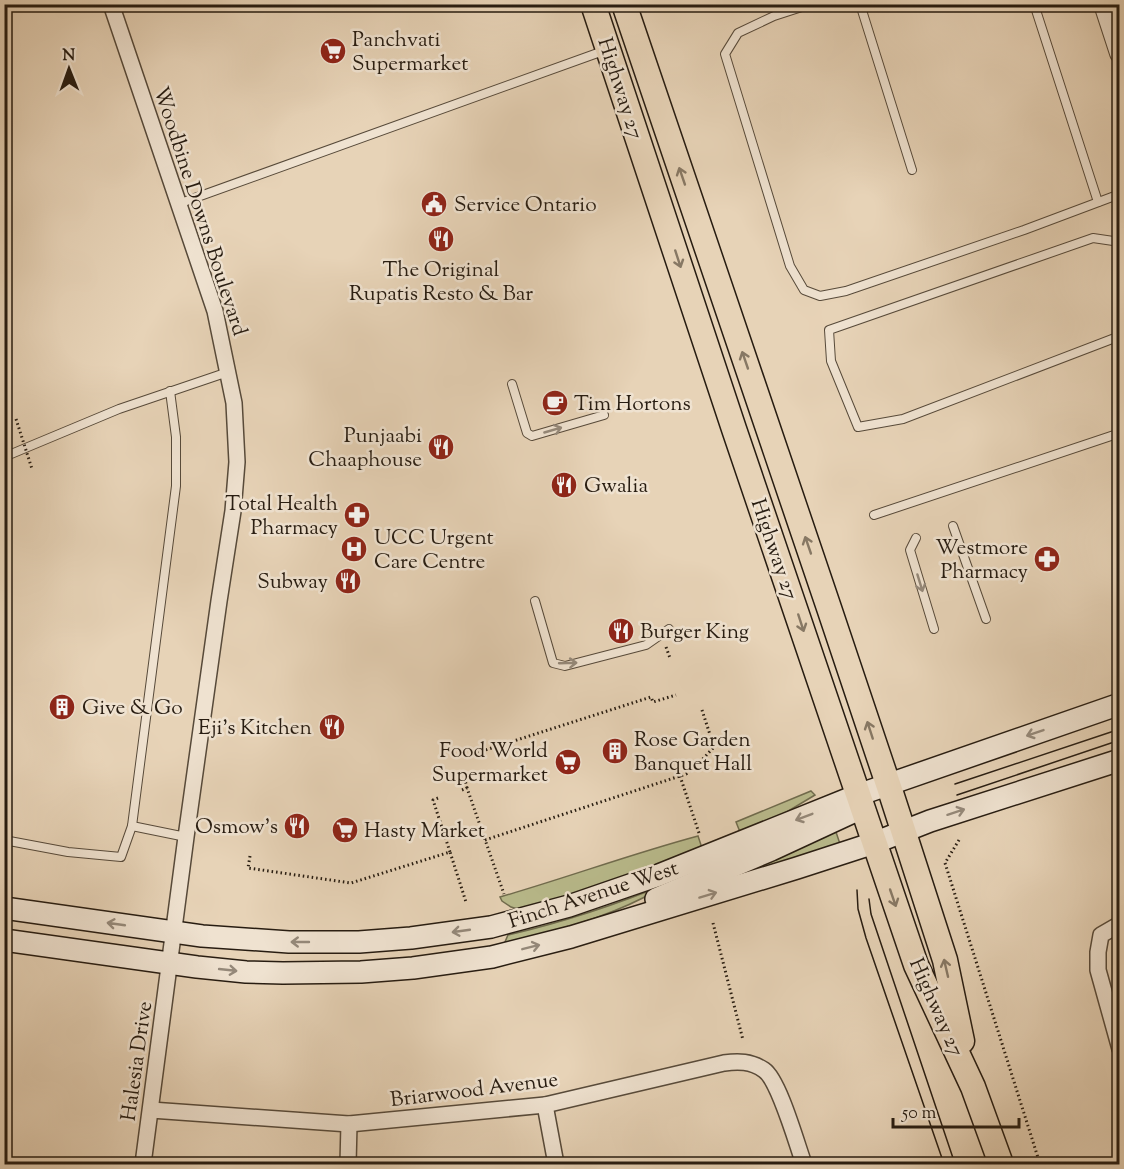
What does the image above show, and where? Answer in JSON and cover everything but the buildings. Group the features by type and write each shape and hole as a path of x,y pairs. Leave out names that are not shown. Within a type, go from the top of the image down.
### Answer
{"main road":[{"name":"Highway 27","path":"593,4 916,965 973,1087 1001,1164"},
{"name":"Highway 27","path":"624,4 818,575 945,960 973,1087"},
{"name":"Finch Avenue West","path":"4,908 202,936 270,941 359,942 411,938 491,927 569,906 659,875 890,791 929,770 1119,704"},
{"name":"Finch Avenue West","path":"4,940 246,972 324,973 413,968 492,957 571,937 874,843 930,821 1119,760"},
{"name":"Finch Avenue West","path":"603,927 860,801"},
{"path":"491,927 492,957"}],"street":[{"name":"Woodbine Downs Boulevard","path":"111,4 215,311 234,403 237,462 233,511 174,932"},
{"path":"1104,4 1118,40"},
{"path":"1119,924 1101,934 1098,970 1119,1049"},
{"name":"Halesia Drive","path":"143,1164 174,932"},
{"name":"Briarwood Avenue","path":"151,1110 349,1124 545,1105 739,1061 749,1062 766,1071 779,1091 804,1164"},
{"path":"545,1105 556,1164"},
{"path":"348,1164 349,1124"}],"lane":[{"path":"811,4 774,16 738,33 724,54 790,266 804,290 820,296 846,291 1024,230 1119,194"},
{"path":"860,4 912,170"},
{"path":"1034,4 1098,202"},
{"path":"178,204 608,49"},
{"path":"1119,242 1093,238 829,330 831,361 858,427 903,419 1119,336"},
{"path":"4,457 119,409 228,372"},
{"path":"512,384 527,433 532,436 604,415"},
{"path":"4,840 68,852 121,857 132,826 176,486 176,437 170,392"},
{"path":"874,515 1119,433"},
{"path":"953,526 986,620"},
{"path":"916,538 910,550 934,629"},
{"path":"535,600 553,663 565,666 646,645 669,629"},
{"path":"132,826 186,837"}],"path":[{"path":"16,419 32,469"},
{"path":"666,647 670,658"},
{"path":"473,754 651,697 653,702 676,695"},
{"path":"485,840 686,774 714,747 701,707"},
{"path":"473,775 465,780 467,788 504,894"},
{"path":"680,776 699,833"},
{"path":"462,790 467,788"},
{"path":"438,798 433,800 466,902"},
{"path":"959,840 945,863 1040,1164"},
{"path":"250,856 248,868 351,883 450,852"},
{"path":"713,923 743,1040"}],"green space":[{"path":"811,791 815,795 785,813 740,832 736,822"},
{"path":"835,829 840,844 704,888"},
{"path":"698,836 702,848 617,880 553,900 518,909 502,901 500,897 648,850"},
{"path":"671,882 625,907 592,919 505,942 508,935 591,912"}],"tram line":[{"path":"955,784 1120,729"},
{"path":"957,795 1120,740"},
{"path":"857,890 858,909 866,938 944,1164"},
{"path":"869,899 871,914 955,1164"}],"place":[{"name":"Panchvati Supermarket","path":"333,51"},
{"name":"Service Ontario","path":"434,204"},
{"name":"The Original Rupatis Resto & Bar","path":"441,239"},
{"name":"Tim Hortons","path":"555,403"},
{"name":"Punjaabi Chaaphouse","path":"441,447"},
{"name":"Gwalia","path":"564,485"},
{"name":"Total Health Pharmacy","path":"357,515"},
{"name":"UCC Urgent Care Centre","path":"354,549"},
{"name":"Westmore Pharmacy","path":"1047,559"},
{"name":"Subway","path":"348,581"},
{"name":"Burger King","path":"621,631"},
{"name":"Give & Go","path":"62,707"},
{"name":"Eji's Kitchen","path":"332,727"},
{"name":"Rose Garden Banquet Hall","path":"615,751"},
{"name":"Food World Supermarket","path":"568,762"},
{"name":"Osmow's","path":"297,826"},
{"name":"Hasty Market","path":"345,830"}]}
